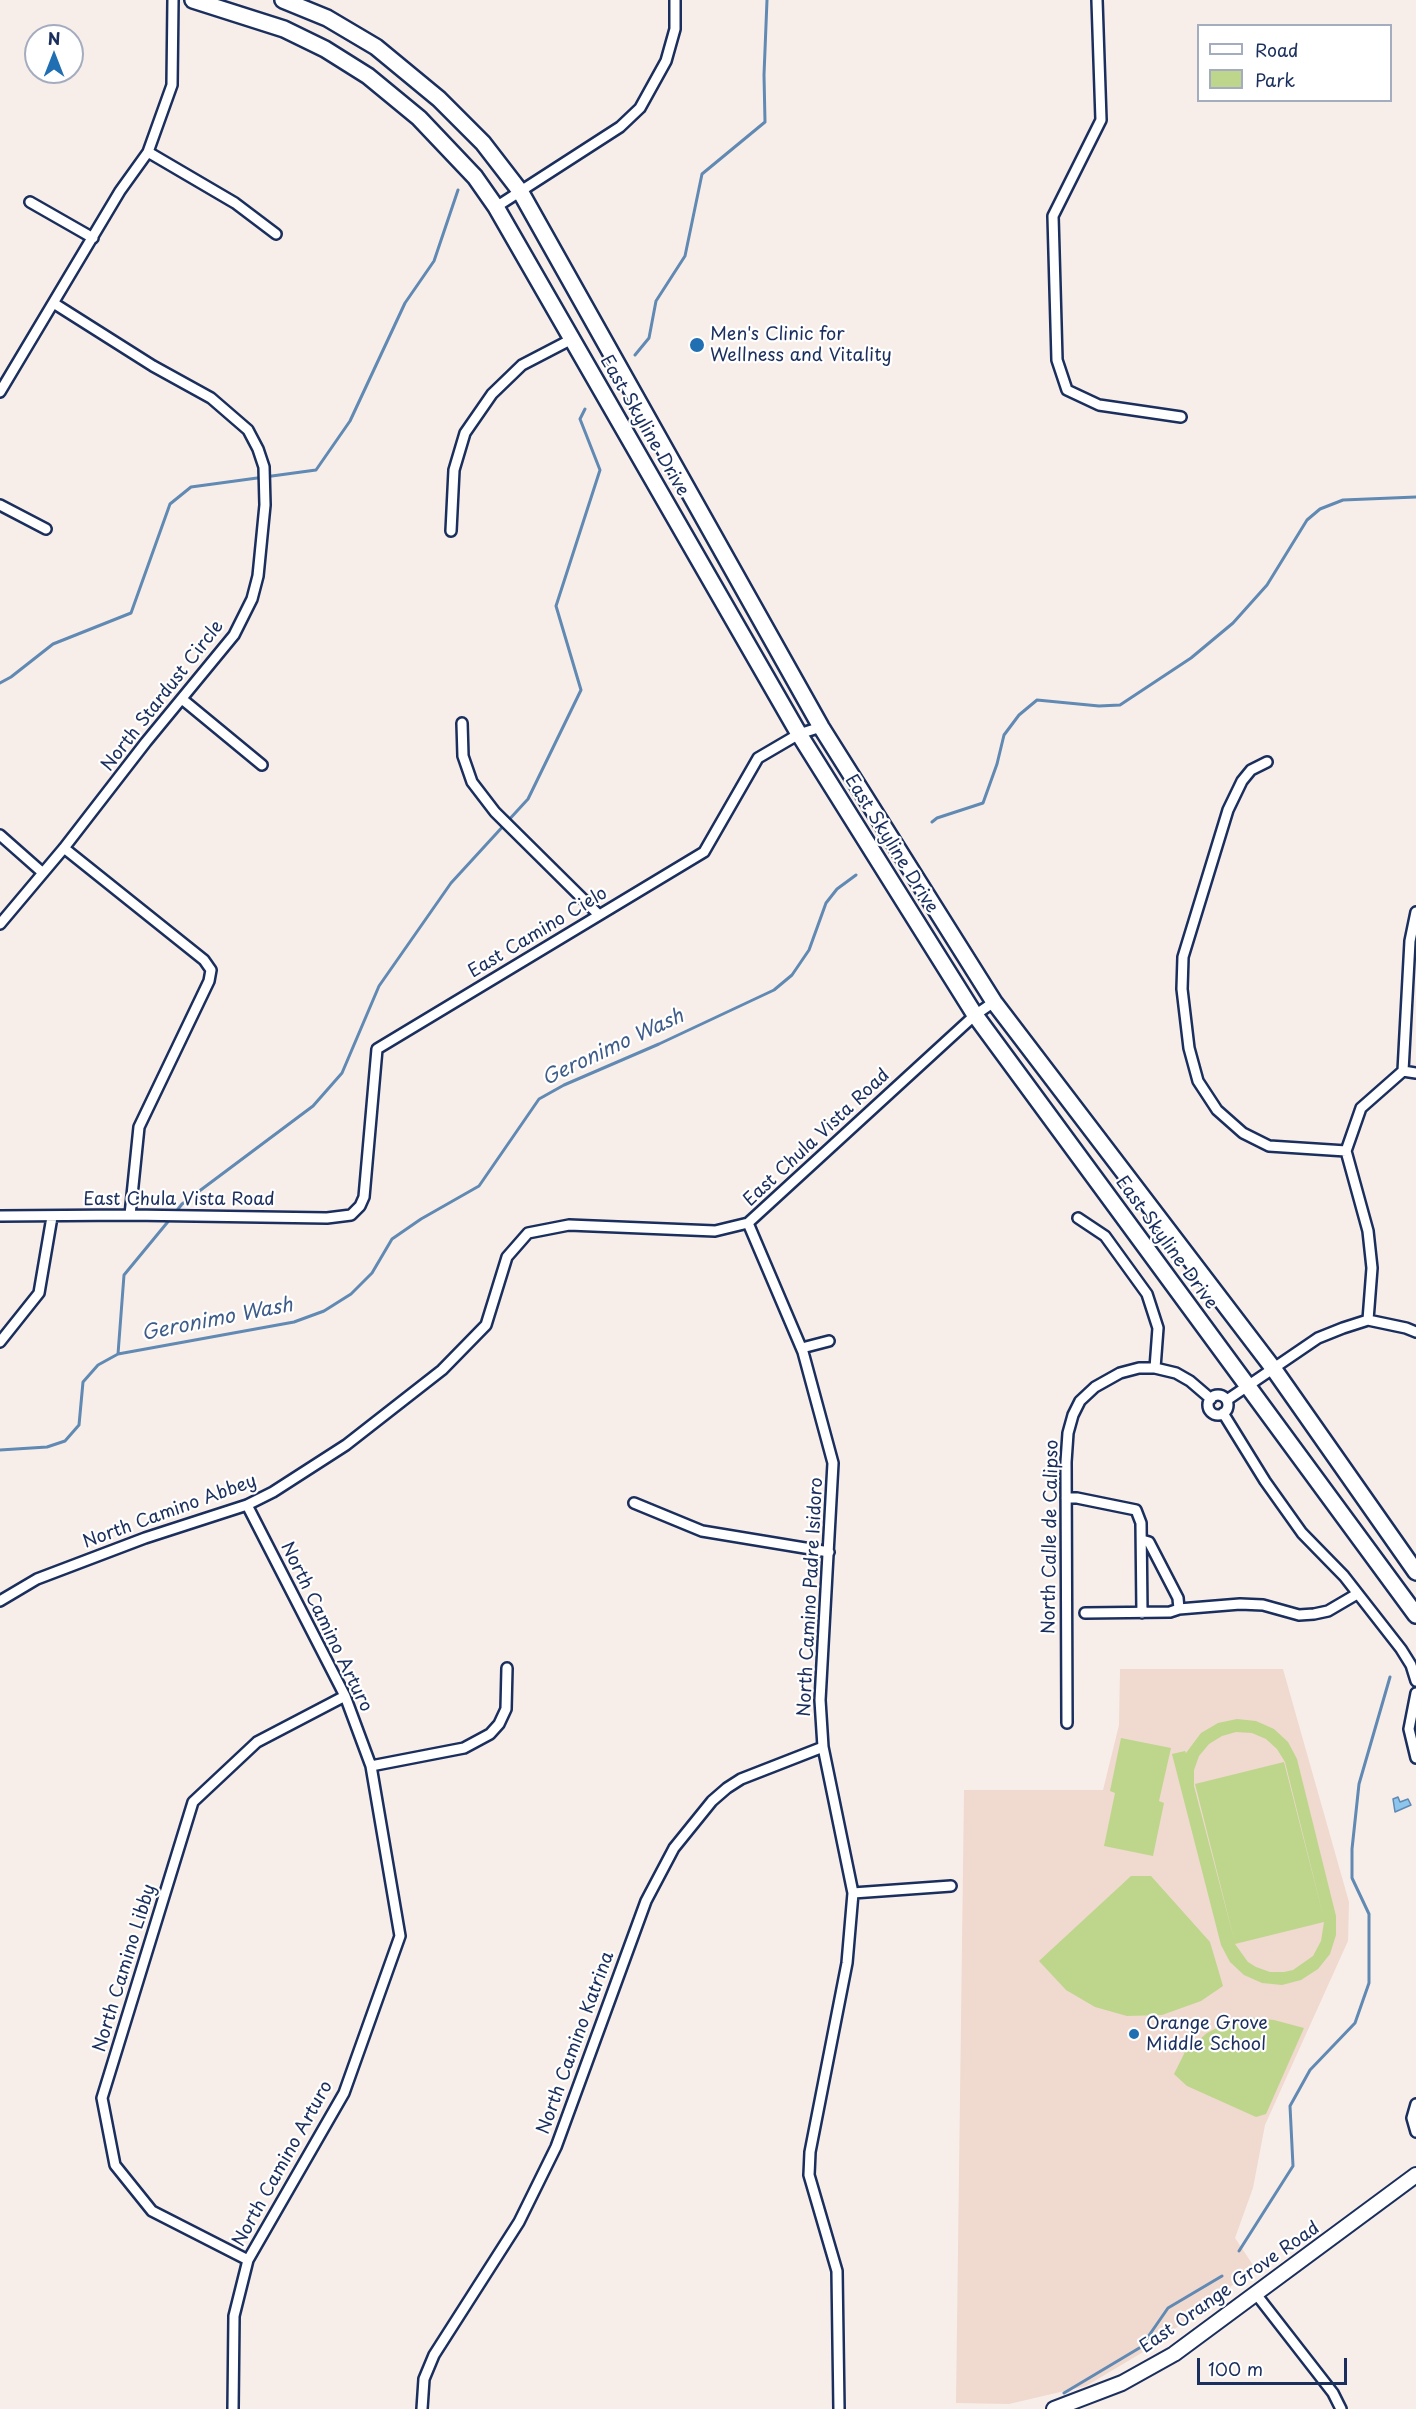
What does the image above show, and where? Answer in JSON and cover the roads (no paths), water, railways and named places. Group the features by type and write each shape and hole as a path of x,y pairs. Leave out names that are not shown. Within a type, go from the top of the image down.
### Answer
{"main road":[{"name":"East Skyline Drive","path":"194,0 285,28 325,49 368,76 419,118 475,177 496,207 799,734 975,1015 1416,1615"},
{"name":"East Skyline Drive","path":"283,0 327,18 376,47 439,99 483,143 520,191 821,727 994,1002 1273,1368 1416,1572"},
{"name":"East Orange Grove Road","path":"1054,2409 1122,2383 1174,2354 1416,2175"}],"street":[{"path":"0,392 55,304 120,191 148,152 172,85 173,0"},
{"path":"496,207 620,127 640,108 666,61 675,29 675,0"},
{"path":"1097,0 1101,120 1053,216 1057,360 1067,390 1099,405 1181,417"},
{"path":"148,152 235,203 276,234"},
{"path":"30,202 93,238"},
{"name":"North Stardust Circle","path":"0,924 44,873 234,635 252,599 258,576 264,505 264,467 248,430 211,398 153,366 55,304"},
{"path":"451,531 454,470 465,433 492,394 522,365 572,339"},
{"path":"0,505 46,529"},
{"path":"182,699 262,765"},
{"path":"462,723 464,756 471,782 495,812 599,915"},
{"name":"East Camino Cielo","path":"357,1211 364,1197 377,1049 704,852 758,758 799,734 821,727"},
{"path":"1267,762 1251,770 1242,782 1228,810 1183,957 1182,989 1189,1048 1198,1081 1217,1110 1243,1133 1269,1146 1346,1151"},
{"path":"0,836 44,873"},
{"path":"64,848 204,960 211,970 209,981 139,1127 130,1215"},
{"path":"1368,1320 1371,1268 1368,1231 1346,1151 1361,1108 1403,1071 1410,941 1416,912"},
{"name":"East Chula Vista Road","path":"528,1233 569,1225 715,1231 748,1223 975,1015 994,1002"},
{"path":"1403,1071 1416,1073"},
{"name":"East Chula Vista Road","path":"0,1216 341,1218 357,1211"},
{"path":"0,1342 39,1293 52,1217"},
{"path":"1078,1218 1105,1236 1147,1294 1158,1328 1155,1368 1176,1373 1190,1381 1211,1399"},
{"name":"North Camino Padre Isidoro","path":"748,1223 802,1348 833,1463 820,1701 823,1747 852,1893 847,1964 810,2152 809,2175 837,2271 839,2409"},
{"name":"North Camino Abbey","path":"0,1601 37,1579 145,1538 247,1505 273,1492 346,1445 442,1370 486,1325 507,1257 528,1233"},
{"path":"1227,1400 1318,1338 1368,1320 1416,1332"},
{"path":"802,1348 829,1341"},
{"name":"North Calle de Calipso","path":"1067,1723 1068,1433 1080,1401 1095,1387 1120,1373 1139,1368 1155,1368"},
{"path":"1219,1395 1227,1400 1228,1406 1223,1413 1217,1415 1210,1410 1208,1404 1211,1399 1219,1395"},
{"path":"1223,1413 1265,1481 1302,1533 1344,1576 1401,1649 1411,1665 1416,1681"},
{"path":"1066,1498 1077,1498 1136,1510 1141,1523 1142,1612"},
{"path":"634,1503 702,1531 829,1552"},
{"name":"North Camino Arturo","path":"233,2409 234,2316 248,2260 344,2093 400,1936 372,1766 345,1696 247,1505"},
{"path":"1142,1540 1149,1542 1154,1551 1178,1598 1179,1609"},
{"path":"1085,1613 1170,1612 1179,1609 1240,1604 1263,1605 1299,1615 1314,1614 1328,1611 1357,1594"},
{"path":"372,1766 464,1748 490,1734 504,1714 507,1702 507,1668"},
{"path":"1416,1693 1409,1729 1416,1758"},
{"name":"North Camino Libby","path":"248,2260 152,2211 116,2165 102,2098 193,1802 257,1742 345,1696"},
{"name":"North Camino Katrina","path":"422,2409 424,2379 434,2355 519,2222 556,2147 645,1901 674,1848 712,1801 727,1788 741,1779 823,1747"},
{"path":"852,1893 951,1886"},
{"path":"1416,2104 1412,2118 1416,2132"},
{"path":"1256,2294 1333,2393 1341,2409"}],"water":[{"path":"1398,1797 1400,1802 1408,1799 1411,1805 1395,1812 1393,1799"}],"waterway":[{"path":"635,355 649,338 656,301 685,256 702,174 765,122 767,0"},
{"path":"0,683 53,644 131,613 170,504 191,487 316,470 350,421 405,303 434,261 458,190"},
{"path":"175,1213 182,1204 313,1106 342,1073 379,986 451,883 528,799 581,690 556,606 600,470 580,419 585,409"},
{"name":"Geronimo Wash","path":"932,822 937,818 983,803 997,764 1004,735 1019,715 1037,700 1099,706 1120,705 1191,658 1233,623 1267,585 1307,520 1320,509 1343,500 1416,497"},
{"name":"Geronimo Wash","path":"0,1450 47,1447 65,1441 79,1425 83,1382 98,1365 118,1354 294,1322 324,1311 351,1294 372,1273 392,1239 421,1219 479,1186 539,1099 564,1085 659,1044 774,990 792,975 809,950 826,903 837,889 856,875"},
{"path":"118,1354 124,1275 171,1218"},
{"path":"1239,2251 1293,2166 1290,2106 1310,2070 1355,2023 1369,1983 1369,1914 1352,1878 1352,1849 1359,1784 1390,1677"},
{"path":"1064,2393 1141,2347 1168,2308 1222,2276"}],"place":[{"name":"Men's Clinic for Wellness and Vitality","path":"697,345"},
{"name":"Orange Grove Middle School","path":"1134,2034"}]}
